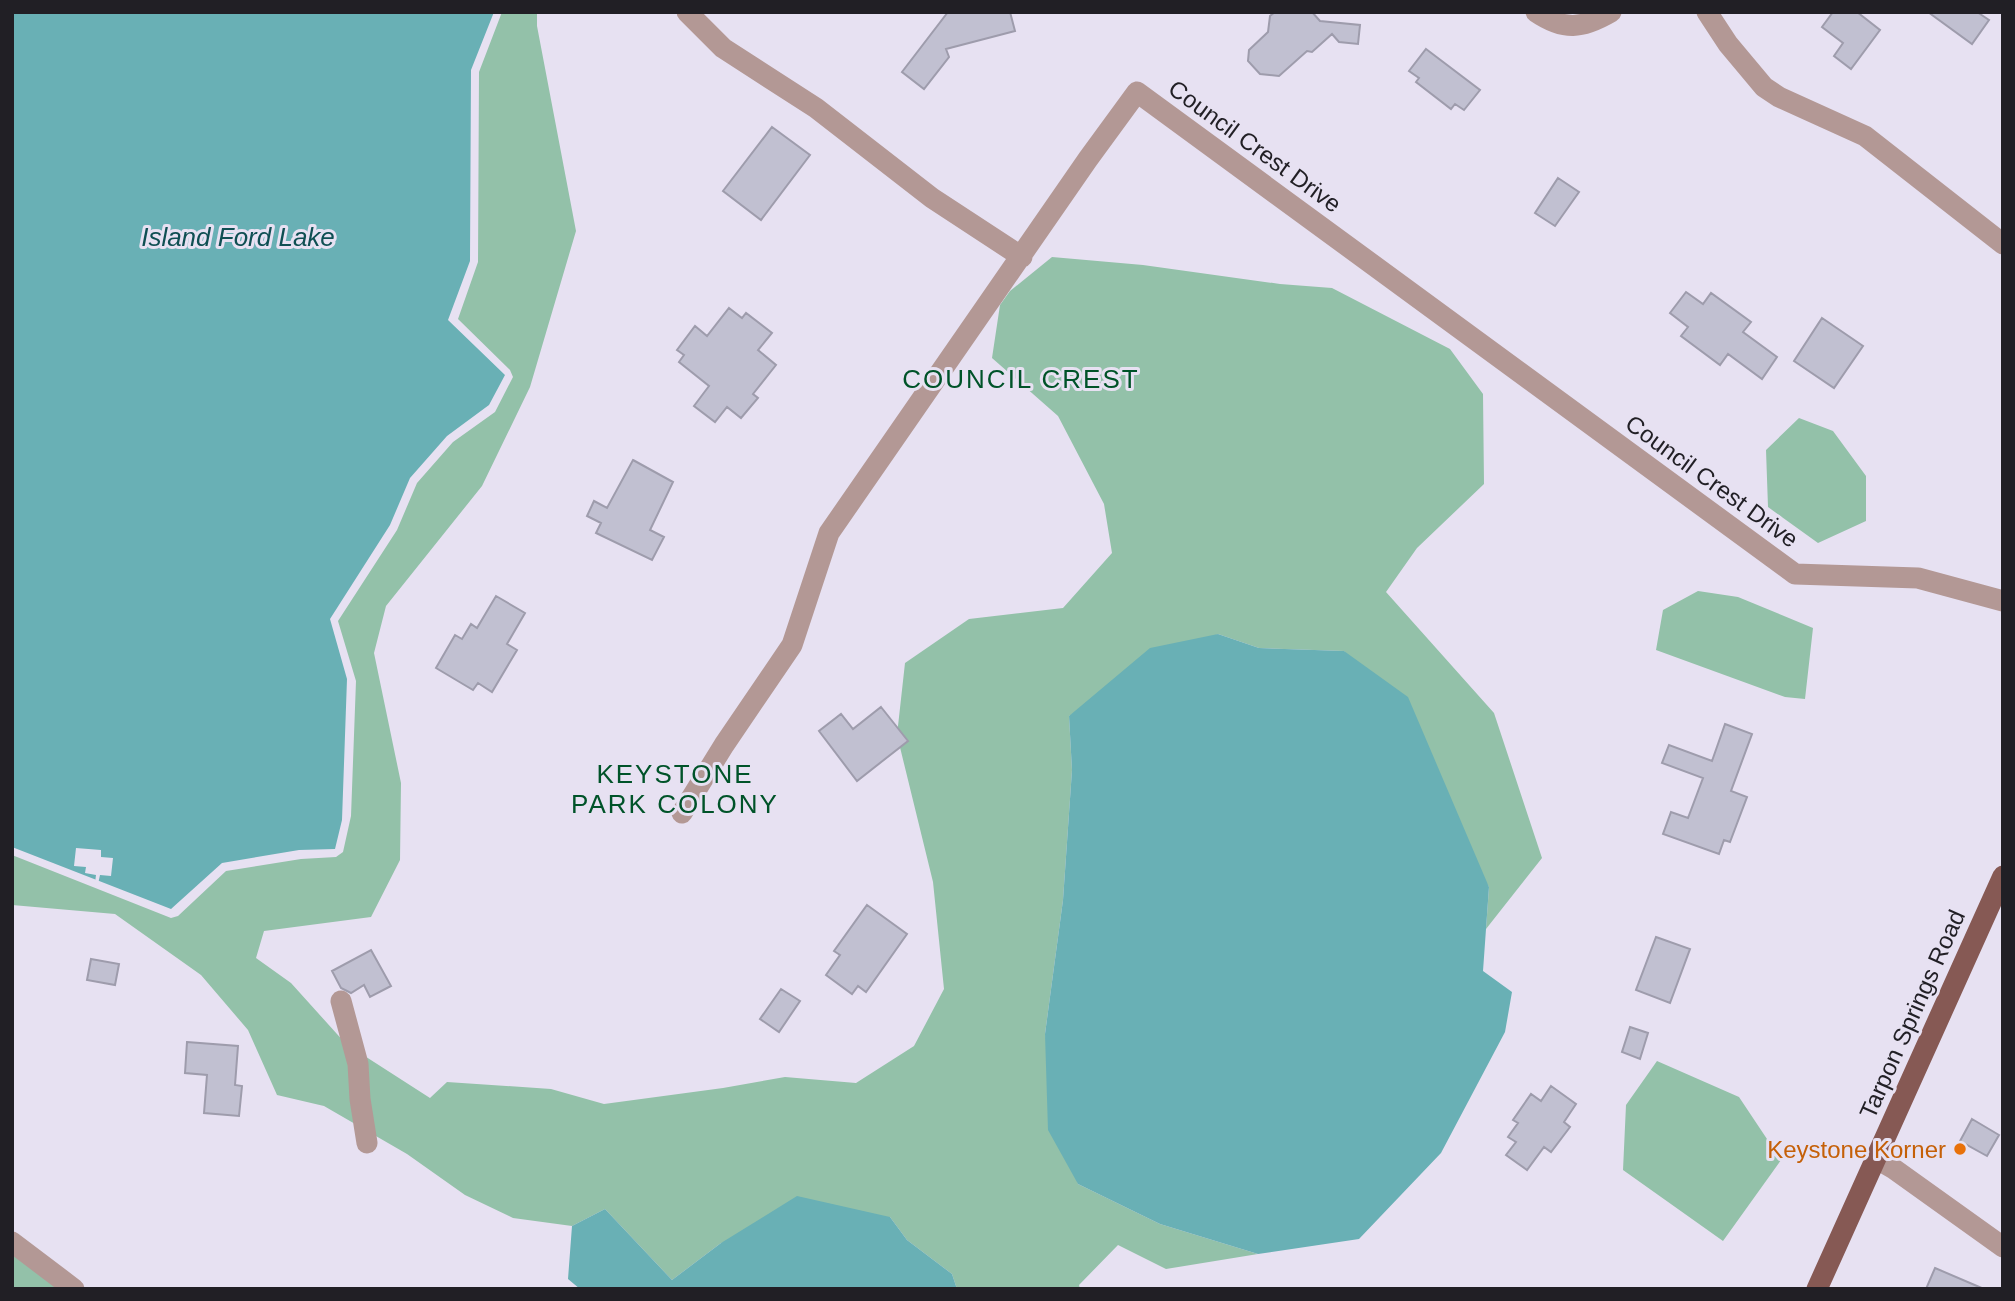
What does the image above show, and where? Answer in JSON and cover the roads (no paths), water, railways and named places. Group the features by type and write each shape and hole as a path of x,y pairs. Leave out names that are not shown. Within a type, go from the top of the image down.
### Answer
{"main road":[{"name":"Tarpon Springs Road","path":"1817,1289 2003,876"}],"street":[{"path":"687,12 723,48 816,108 932,198 1022,257"},
{"path":"1536,12 1567,27 1593,23 1611,12"},
{"path":"1707,12 1728,44 1764,88 1872,140 2003,244"},
{"name":"Council Crest Drive","path":"682,813 720,750 792,645 829,533 1137,92 1795,574 1918,578 2003,601"},
{"path":"341,1001 358,1064 367,1143"},
{"path":"1875,1158 2003,1247"},
{"path":"12,1242 74,1289"}],"water":[{"name":"Island Ford Lake","path":"12,12 494,12 471,70 470,261 448,320 505,375 489,405 447,436 410,478 390,525 330,619 347,679 342,820 335,849 299,850 222,863 171,909 12,847"},
{"path":"1218,634 1259,648 1344,651 1408,697 1489,887 1483,971 1512,992 1505,1032 1441,1153 1359,1239 1258,1254 1160,1224 1078,1184 1048,1130 1045,1034 1063,900 1072,770 1069,716 1150,648"},
{"path":"797,1196 890,1217 907,1240 952,1274 957,1289 580,1289 568,1279 572,1226 605,1209 672,1280 721,1243"}],"place":[{"name":"Keystone Korner","path":"1960,1149"}],"district":[{"name":"COUNCIL CREST","path":"1021,379"},
{"name":"KEYSTONE PARK COLONY","path":"675,789"}]}
